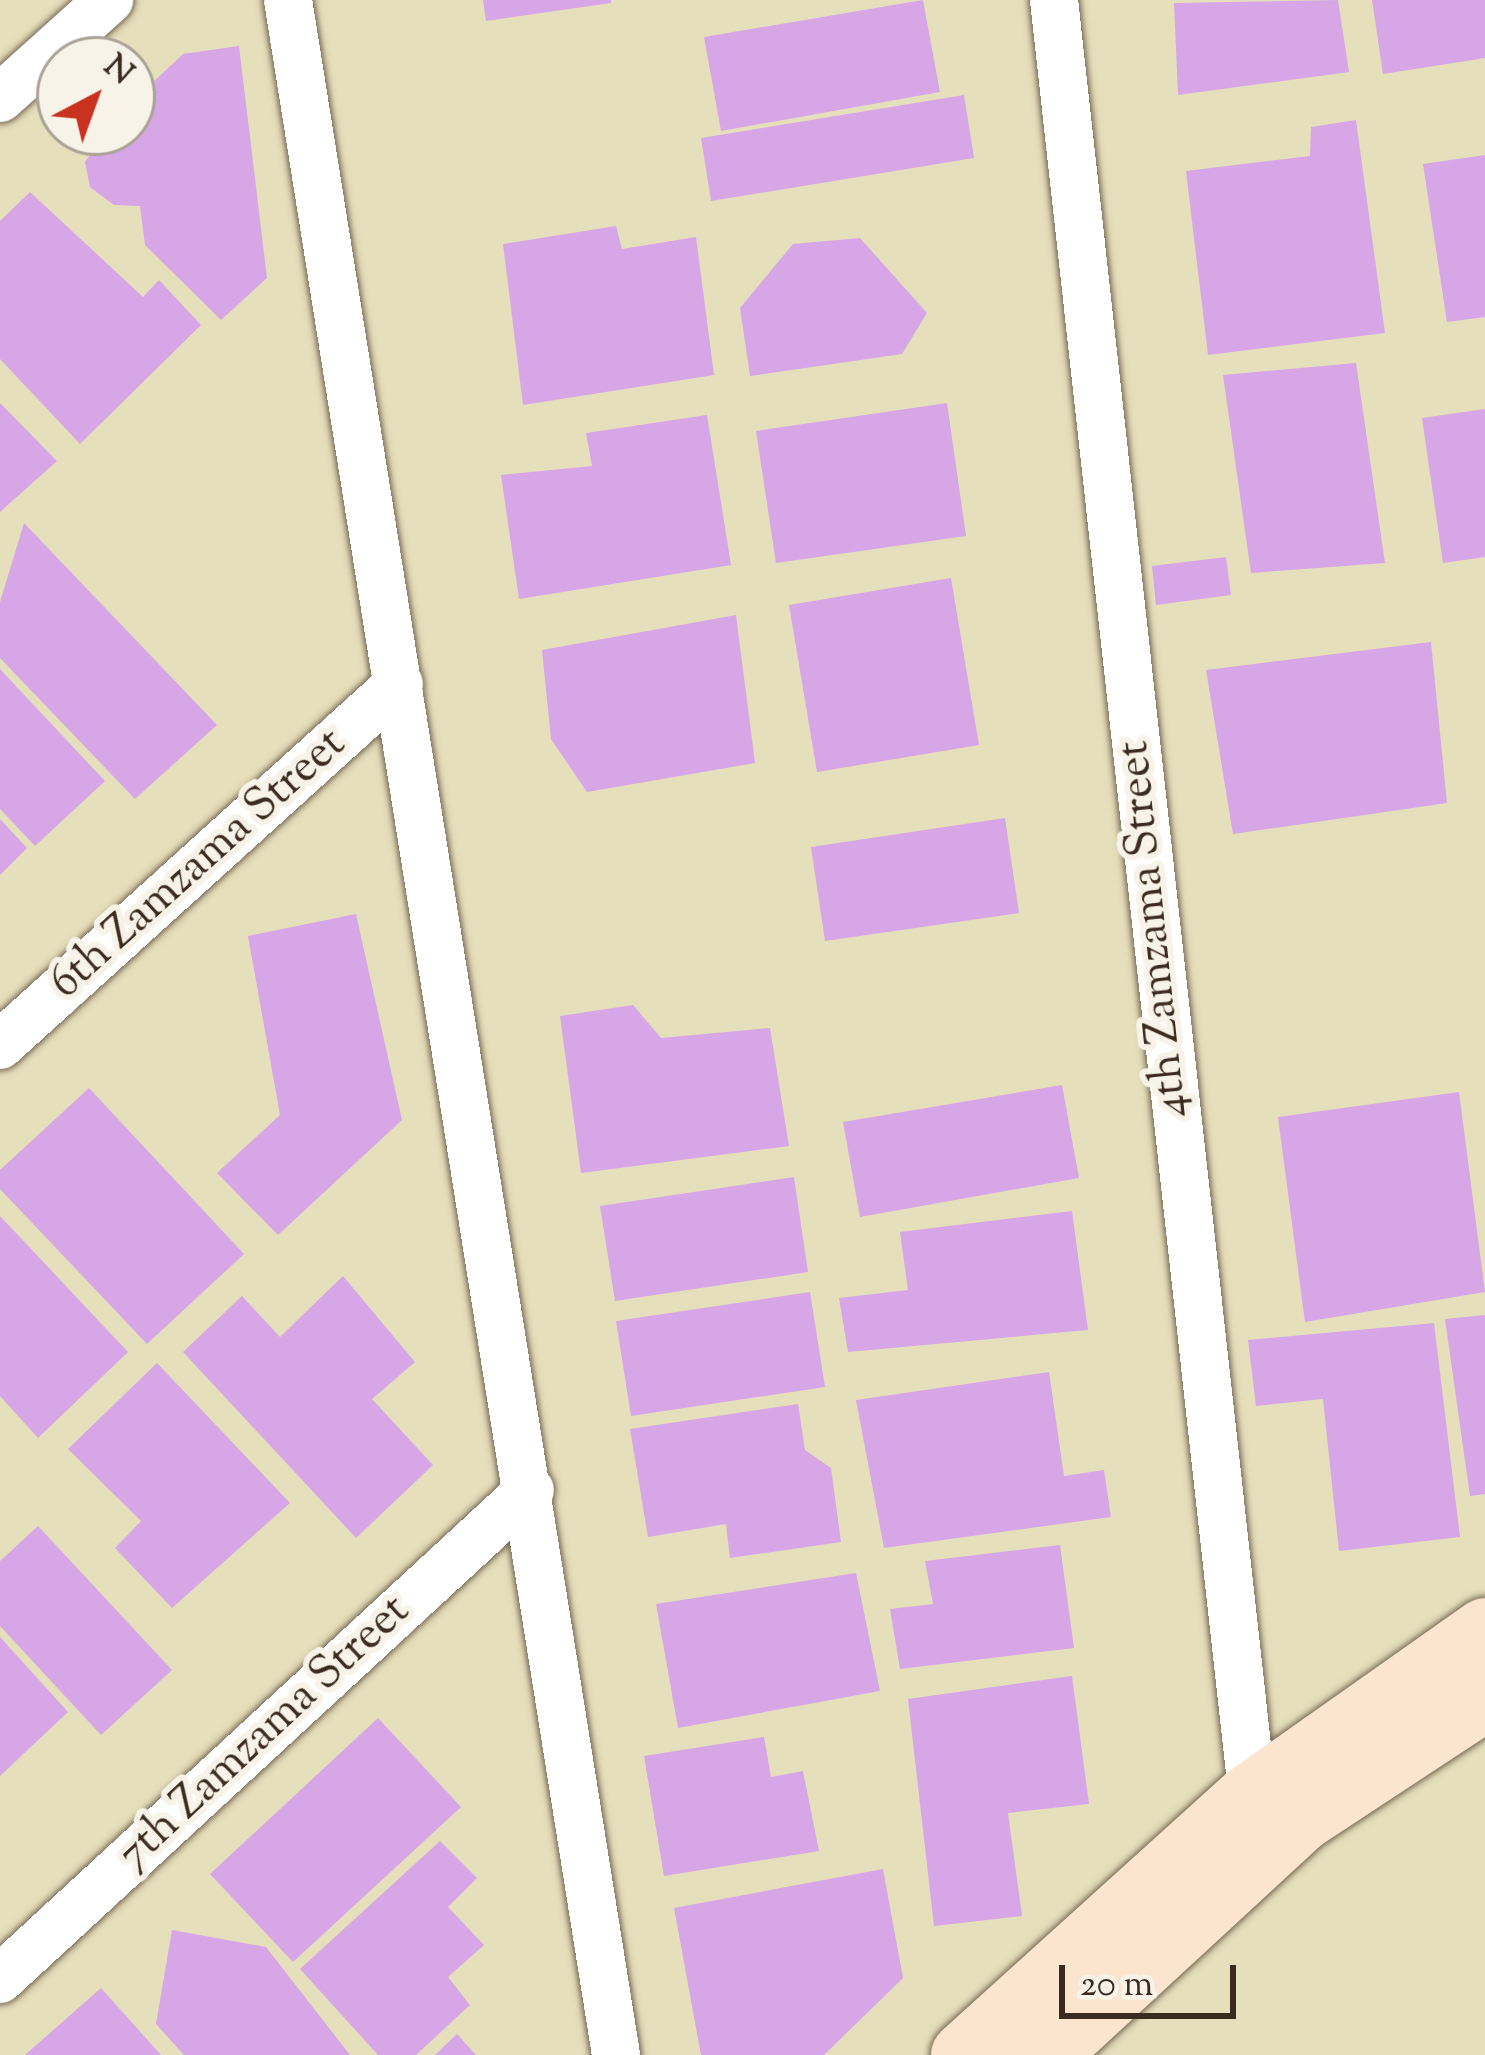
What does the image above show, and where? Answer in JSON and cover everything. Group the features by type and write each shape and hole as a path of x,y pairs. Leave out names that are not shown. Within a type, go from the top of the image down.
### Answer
{"main road":[{"path":"964,2055 1256,1827 1485,1631"},
{"path":"1046,2055 1256,1827 1485,1698"}],"street":[{"path":"0,98 109,0"},
{"path":"288,0 530,1490 616,2055"},
{"name":"4th Zamzama Street","path":"1054,0 1256,1827"},
{"name":"6th Zamzama Street","path":"0,1045 399,684"},
{"name":"7th Zamzama Street","path":"0,1978 530,1490"}],"building":[{"path":"483,0 611,0 611,3 486,21"},
{"path":"923,0 940,92 721,131 704,37"},
{"path":"1338,0 1349,72 1178,95 1174,3"},
{"path":"1372,0 1485,0 1485,58 1383,74"},
{"path":"239,46 267,278 221,320 145,245 140,206 114,205 90,187 85,162 89,156 156,156 156,79 183,54"},
{"path":"964,95 974,158 711,201 701,138"},
{"path":"1356,120 1385,333 1208,355 1186,171 1310,156 1311,127"},
{"path":"1485,155 1485,317 1447,322 1423,164"},
{"path":"30,192 143,297 159,280 201,325 80,444 0,359 0,221"},
{"path":"616,226 622,249 696,237 714,375 523,405 503,244"},
{"path":"860,238 927,313 902,354 750,376 740,308 793,244"},
{"path":"1356,363 1385,563 1251,573 1223,375"},
{"path":"0,403 57,461 0,512"},
{"path":"947,403 966,536 776,563 756,431"},
{"path":"1485,409 1485,557 1443,563 1422,418"},
{"path":"707,415 731,565 519,599 501,475 592,466 586,433"},
{"path":"24,523 217,725 135,799 0,658 0,602"},
{"path":"1226,557 1231,595 1156,605 1152,566"},
{"path":"951,578 979,745 817,772 789,605"},
{"path":"736,615 755,763 587,792 551,739 542,650"},
{"path":"1431,642 1447,803 1233,834 1206,670"},
{"path":"0,669 105,781 35,846 0,809"},
{"path":"1005,818 1019,913 825,941 811,847"},
{"path":"0,819 27,848 0,875"},
{"path":"356,914 402,1120 278,1235 217,1173 280,1115 248,936"},
{"path":"633,1005 661,1038 770,1028 789,1146 581,1173 560,1016"},
{"path":"1062,1085 1079,1178 860,1217 843,1122"},
{"path":"89,1088 244,1254 147,1344 0,1189 0,1170"},
{"path":"1459,1092 1485,1292 1305,1322 1278,1117"},
{"path":"794,1177 808,1272 615,1301 600,1206"},
{"path":"1072,1211 1088,1330 848,1352 839,1298 908,1290 900,1232"},
{"path":"0,1216 128,1352 38,1438 0,1396"},
{"path":"343,1276 415,1362 372,1399 433,1465 356,1538 183,1352 242,1296 280,1337"},
{"path":"810,1292 825,1387 631,1416 616,1321"},
{"path":"1485,1315 1485,1494 1470,1496 1445,1319"},
{"path":"1434,1323 1460,1537 1339,1551 1323,1399 1256,1406 1248,1340"},
{"path":"157,1363 290,1503 172,1608 115,1548 141,1521 68,1449"},
{"path":"1049,1372 1064,1476 1104,1470 1111,1517 884,1548 856,1400"},
{"path":"798,1404 805,1450 831,1468 841,1542 730,1558 726,1524 648,1537 630,1429"},
{"path":"38,1526 172,1670 101,1735 0,1626 0,1561"},
{"path":"1060,1545 1074,1648 900,1669 890,1609 933,1604 925,1561"},
{"path":"856,1573 880,1691 678,1728 656,1604"},
{"path":"0,1637 68,1712 0,1776"},
{"path":"1072,1676 1089,1804 1008,1813 1022,1916 934,1926 908,1699"},
{"path":"378,1718 461,1807 293,1962 210,1874"},
{"path":"764,1737 771,1777 803,1771 819,1851 664,1876 644,1756"},
{"path":"440,1841 477,1878 448,1907 484,1945 448,1977 470,2005 416,2055 378,2055 300,1969"},
{"path":"883,1869 903,1978 824,2055 701,2055 674,1908"},
{"path":"172,1930 266,1947 350,2055 184,2055 156,2024"},
{"path":"101,1988 161,2055 25,2055"},
{"path":"457,2034 476,2055 435,2055"}]}
